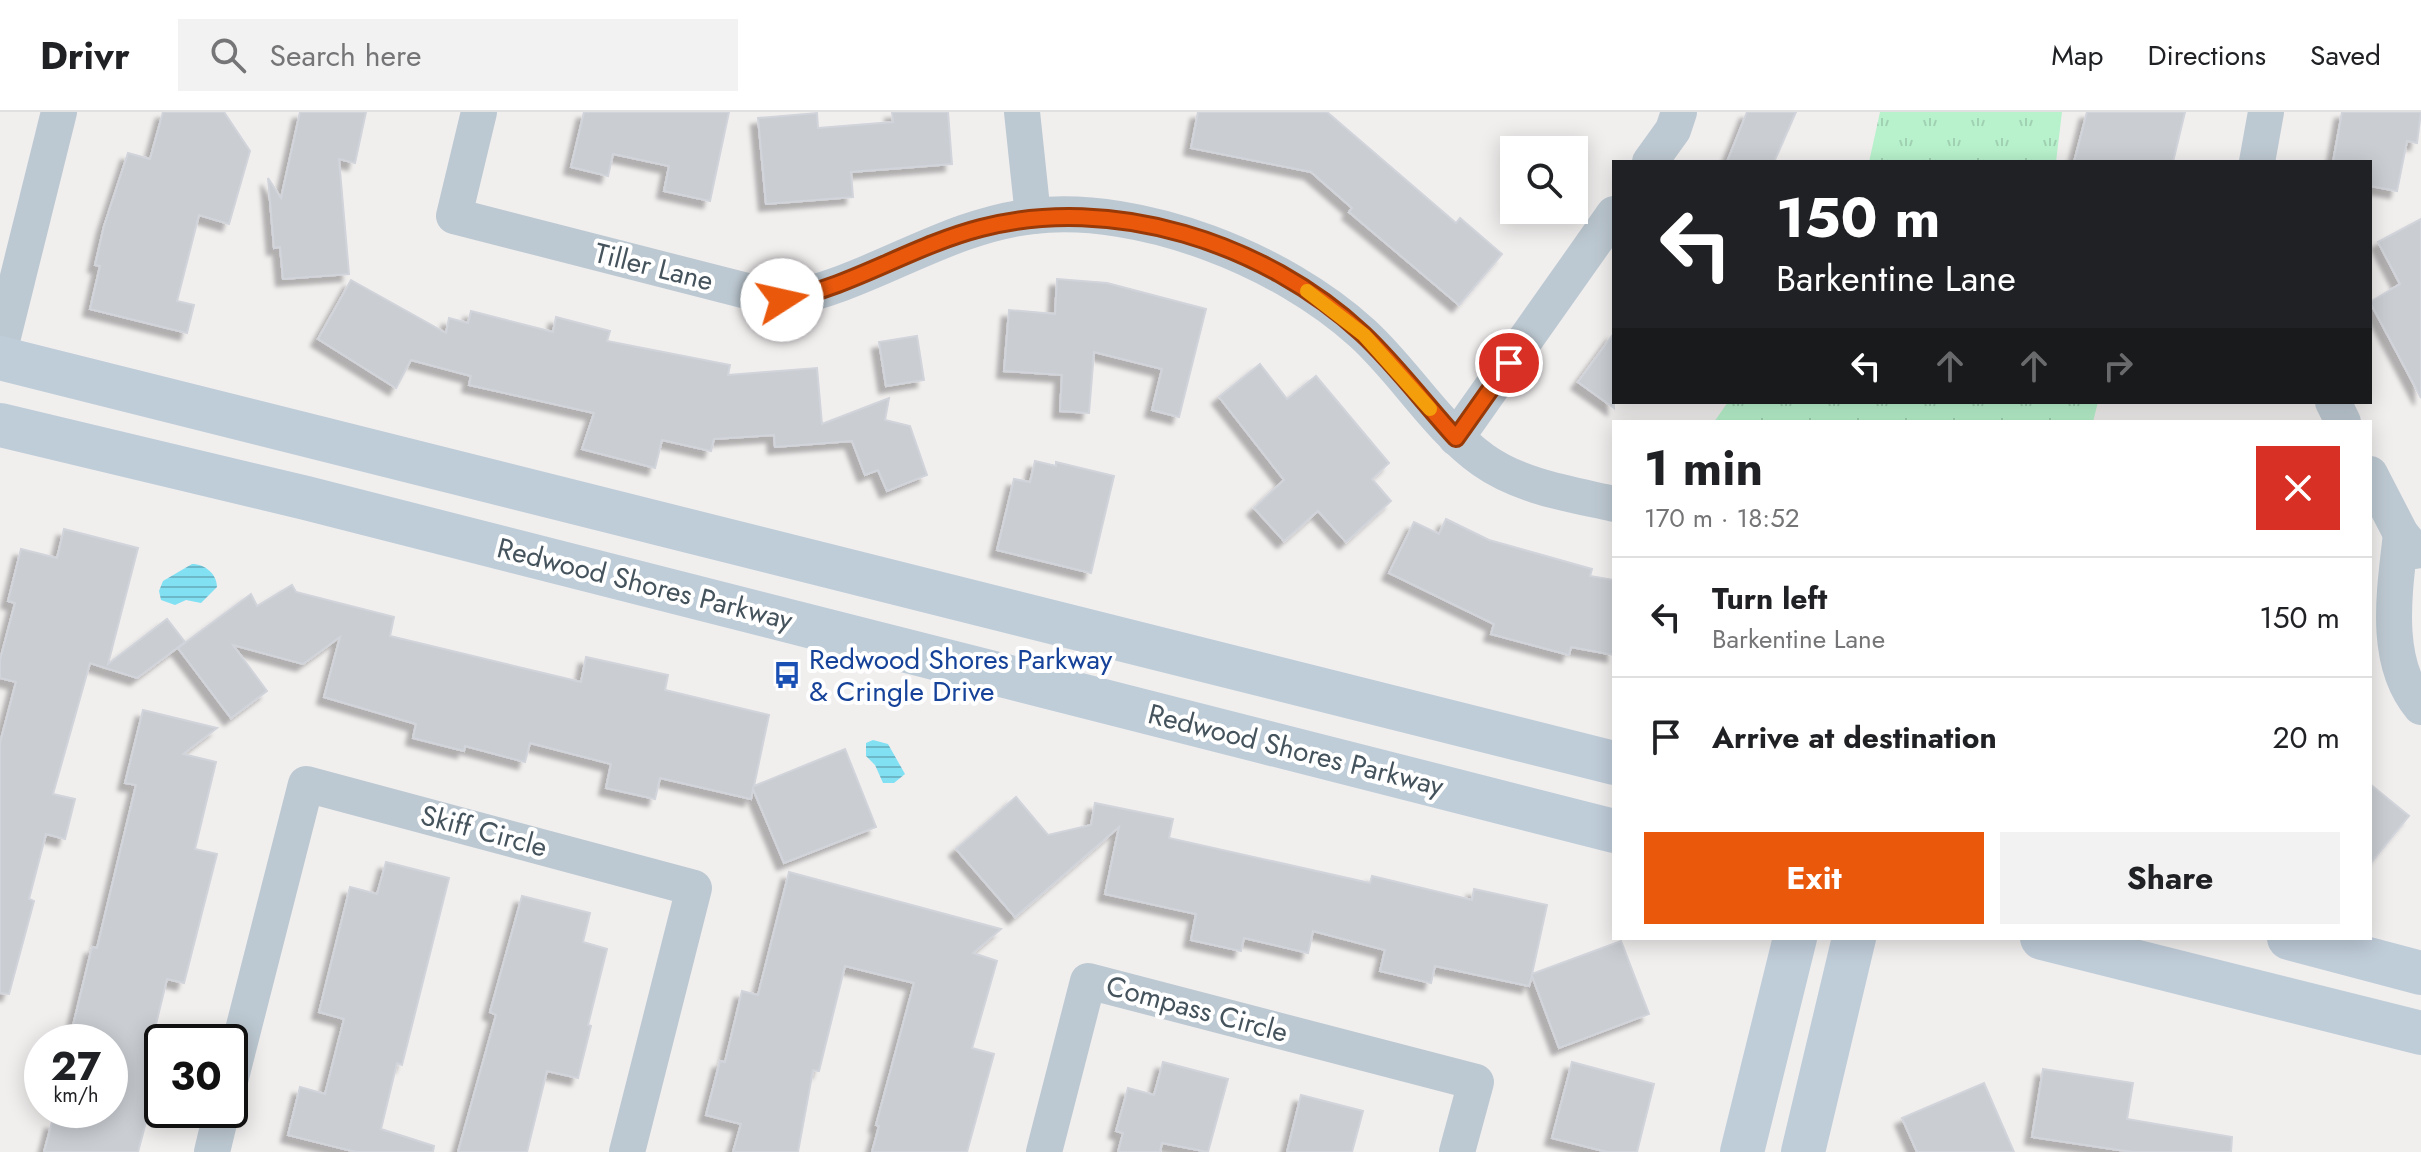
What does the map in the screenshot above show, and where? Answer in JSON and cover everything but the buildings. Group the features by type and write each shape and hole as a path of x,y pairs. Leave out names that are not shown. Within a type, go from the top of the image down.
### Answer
{"main road":[{"path":"0,358 1612,762"},
{"name":"Redwood Shores Parkway","path":"0,425 321,502 1612,830"},
{"path":"1742,1152 1795,940"},
{"path":"1803,1152 1854,940"},
{"path":"2050,940 2421,1033"},
{"path":"2297,940 2421,973"}],"street":[{"path":"0,349 59,112"},
{"name":"Tiller Lane","path":"479,112 454,216 782,300 819,293 933,243 1033,216 1090,215 1181,234 1242,254 1314,296 1364,335 1456,438 1485,461 1514,477 1544,488 1612,504"},
{"path":"1022,112 1033,216"},
{"path":"1651,160 1673,130 1679,112"},
{"path":"2257,160 2266,112"},
{"path":"1456,438 1612,217"},
{"path":"2372,477 2414,539"},
{"path":"2372,550 2414,539"},
{"path":"2414,539 2393,599 2403,675 2421,707"},
{"name":"Skiff Circle","path":"245,1024 306,784 694,888 627,1152"},
{"name":"Compass Circle","path":"1044,1152 1088,981 1476,1082 1457,1152"},
{"path":"212,1152 218,1128"}],"green space":[{"path":"1880,112 2062,112 2056,160 1869,160"},
{"path":"1727,404 2098,404 2094,420 1715,420"}],"water":[{"path":"192,564 209,571 217,587 201,603 186,600 175,605 161,600 159,591 163,581"},
{"path":"873,740 888,744 905,774 894,783 883,783 875,765 866,756 866,743"}],"slow traffic":[{"path":"1307,291 1364,335 1430,409"}],"place":[{"name":"Redwood Shores Parkway & Cringle Drive","path":"787,675"}],"route":[{"path":"782,300 819,293 933,243 979,228 1033,216 1090,215 1181,234 1242,254 1279,274 1314,296 1364,335 1456,438 1509,363"}]}
